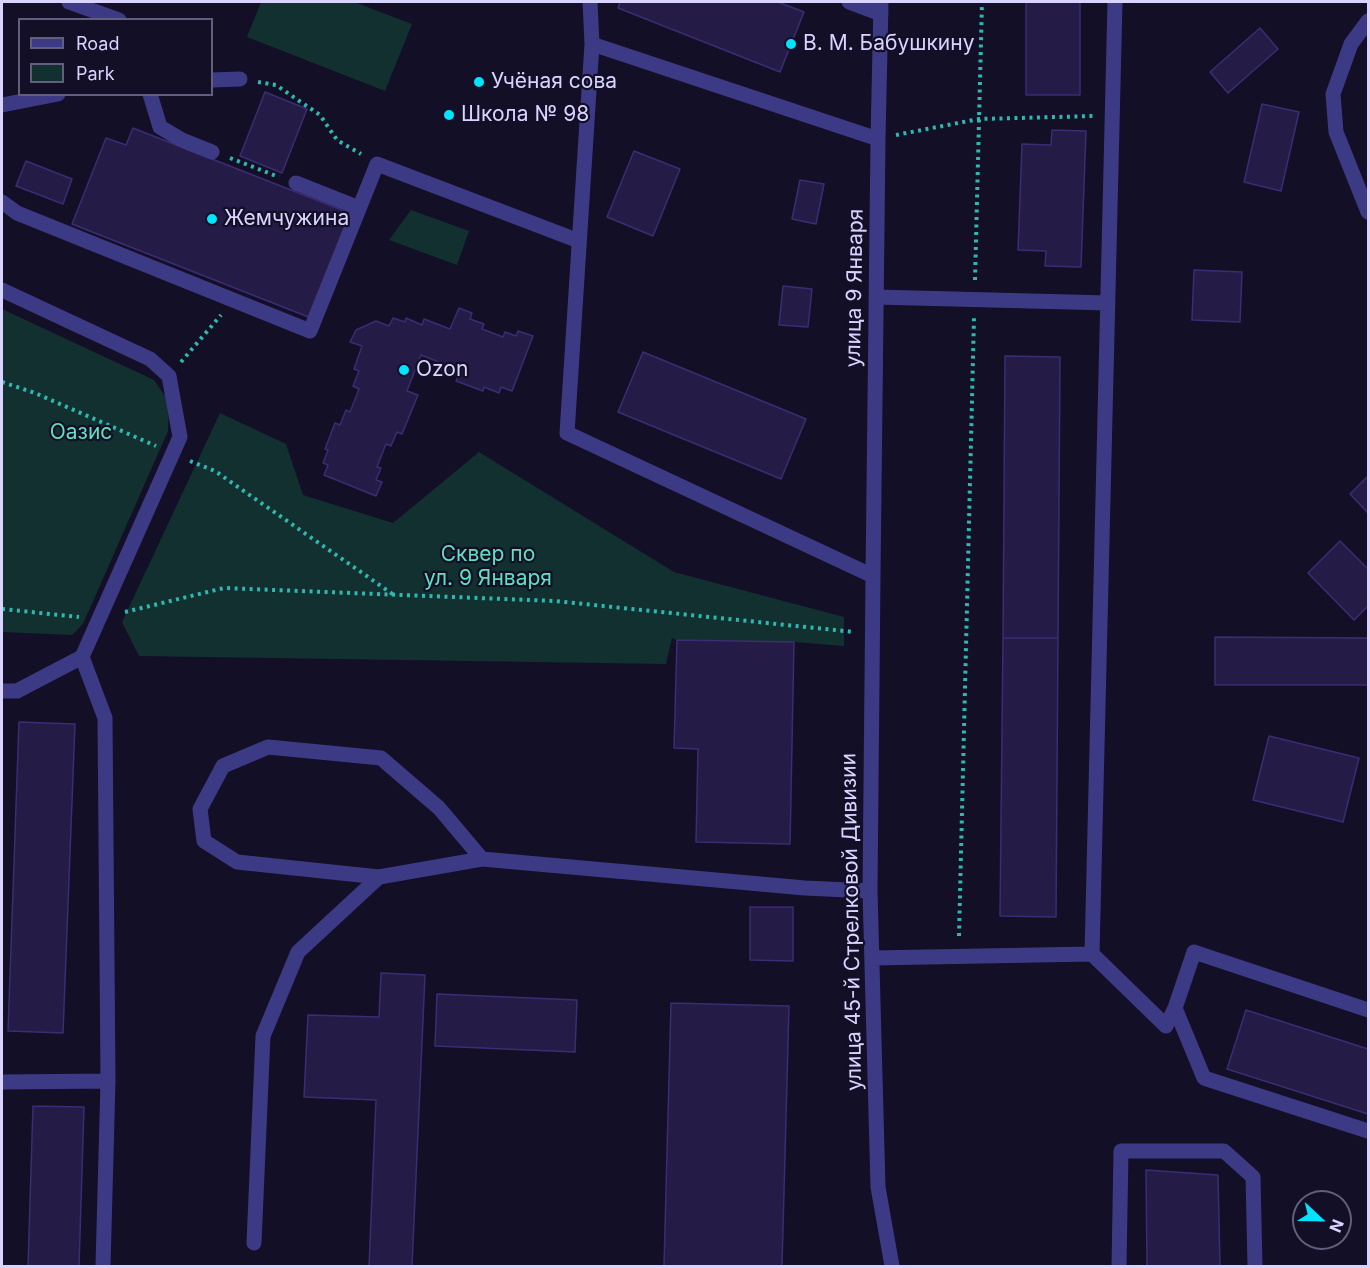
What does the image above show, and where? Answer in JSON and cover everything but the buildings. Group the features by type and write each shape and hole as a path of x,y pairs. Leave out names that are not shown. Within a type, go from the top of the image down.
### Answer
{"street":[{"path":"69,2 113,18"},
{"path":"590,2 592,44 567,433 873,576"},
{"path":"849,2 881,8"},
{"path":"1092,954 1115,2"},
{"name":"улица 9 Января","path":"873,576 881,8"},
{"path":"1368,21 1351,44 1333,94 1336,132 1368,212"},
{"path":"592,44 878,138"},
{"path":"213,81 240,79"},
{"path":"2,105 48,96"},
{"path":"151,96 160,127 182,140 212,152"},
{"path":"2,202 18,213 310,331 378,164 579,241"},
{"path":"296,183 359,208"},
{"path":"2,291 150,359 169,376 180,437 82,657 17,691 2,692"},
{"path":"876,297 1108,303"},
{"name":"улица 45-й Стрелковой Дивизии","path":"873,576 870,891 878,1186 892,1266"},
{"path":"82,657 105,718 108,1081 104,1266"},
{"path":"482,858 439,808 381,758 268,747 223,766 200,809 204,841 237,862 379,877 482,858 805,888 870,891"},
{"path":"254,1242 263,1036 298,952 379,877"},
{"path":"872,958 1092,954 1166,1026 1175,1008 1194,952 1368,1010"},
{"path":"1175,1008 1204,1078 1368,1131"},
{"path":"2,1082 108,1081"},
{"path":"1119,1266 1121,1151 1224,1151 1252,1178 1255,1266"}],"path":[{"path":"959,956 982,2"},
{"path":"240,79 276,85 320,115 337,140 378,164"},
{"path":"878,138 979,119 1112,116"},
{"path":"212,152 296,183"},
{"path":"169,376 234,300"},
{"path":"2,382 35,393 215,471 395,595"},
{"path":"2,609 99,618 224,588 555,602 872,634"}],"green space":[{"path":"261,2 354,2 412,24 385,91 247,37"},
{"path":"411,210 469,231 457,265 389,240"},
{"name":"Оазис","path":"2,309 154,380 169,402 168,431 83,624 72,635 2,632"},
{"name":"Сквер по ул. 9 Января","path":"220,413 286,444 303,495 393,523 479,452 674,572 844,617 844,646 672,638 666,664 139,656 122,622"}],"place":[{"name":"В. М. Бабушкину","path":"791,44"},
{"name":"Учёная сова","path":"479,82"},
{"name":"Школа № 98","path":"449,115"},
{"name":"Жемчужина","path":"212,219"},
{"name":"Ozon","path":"404,370"}]}
